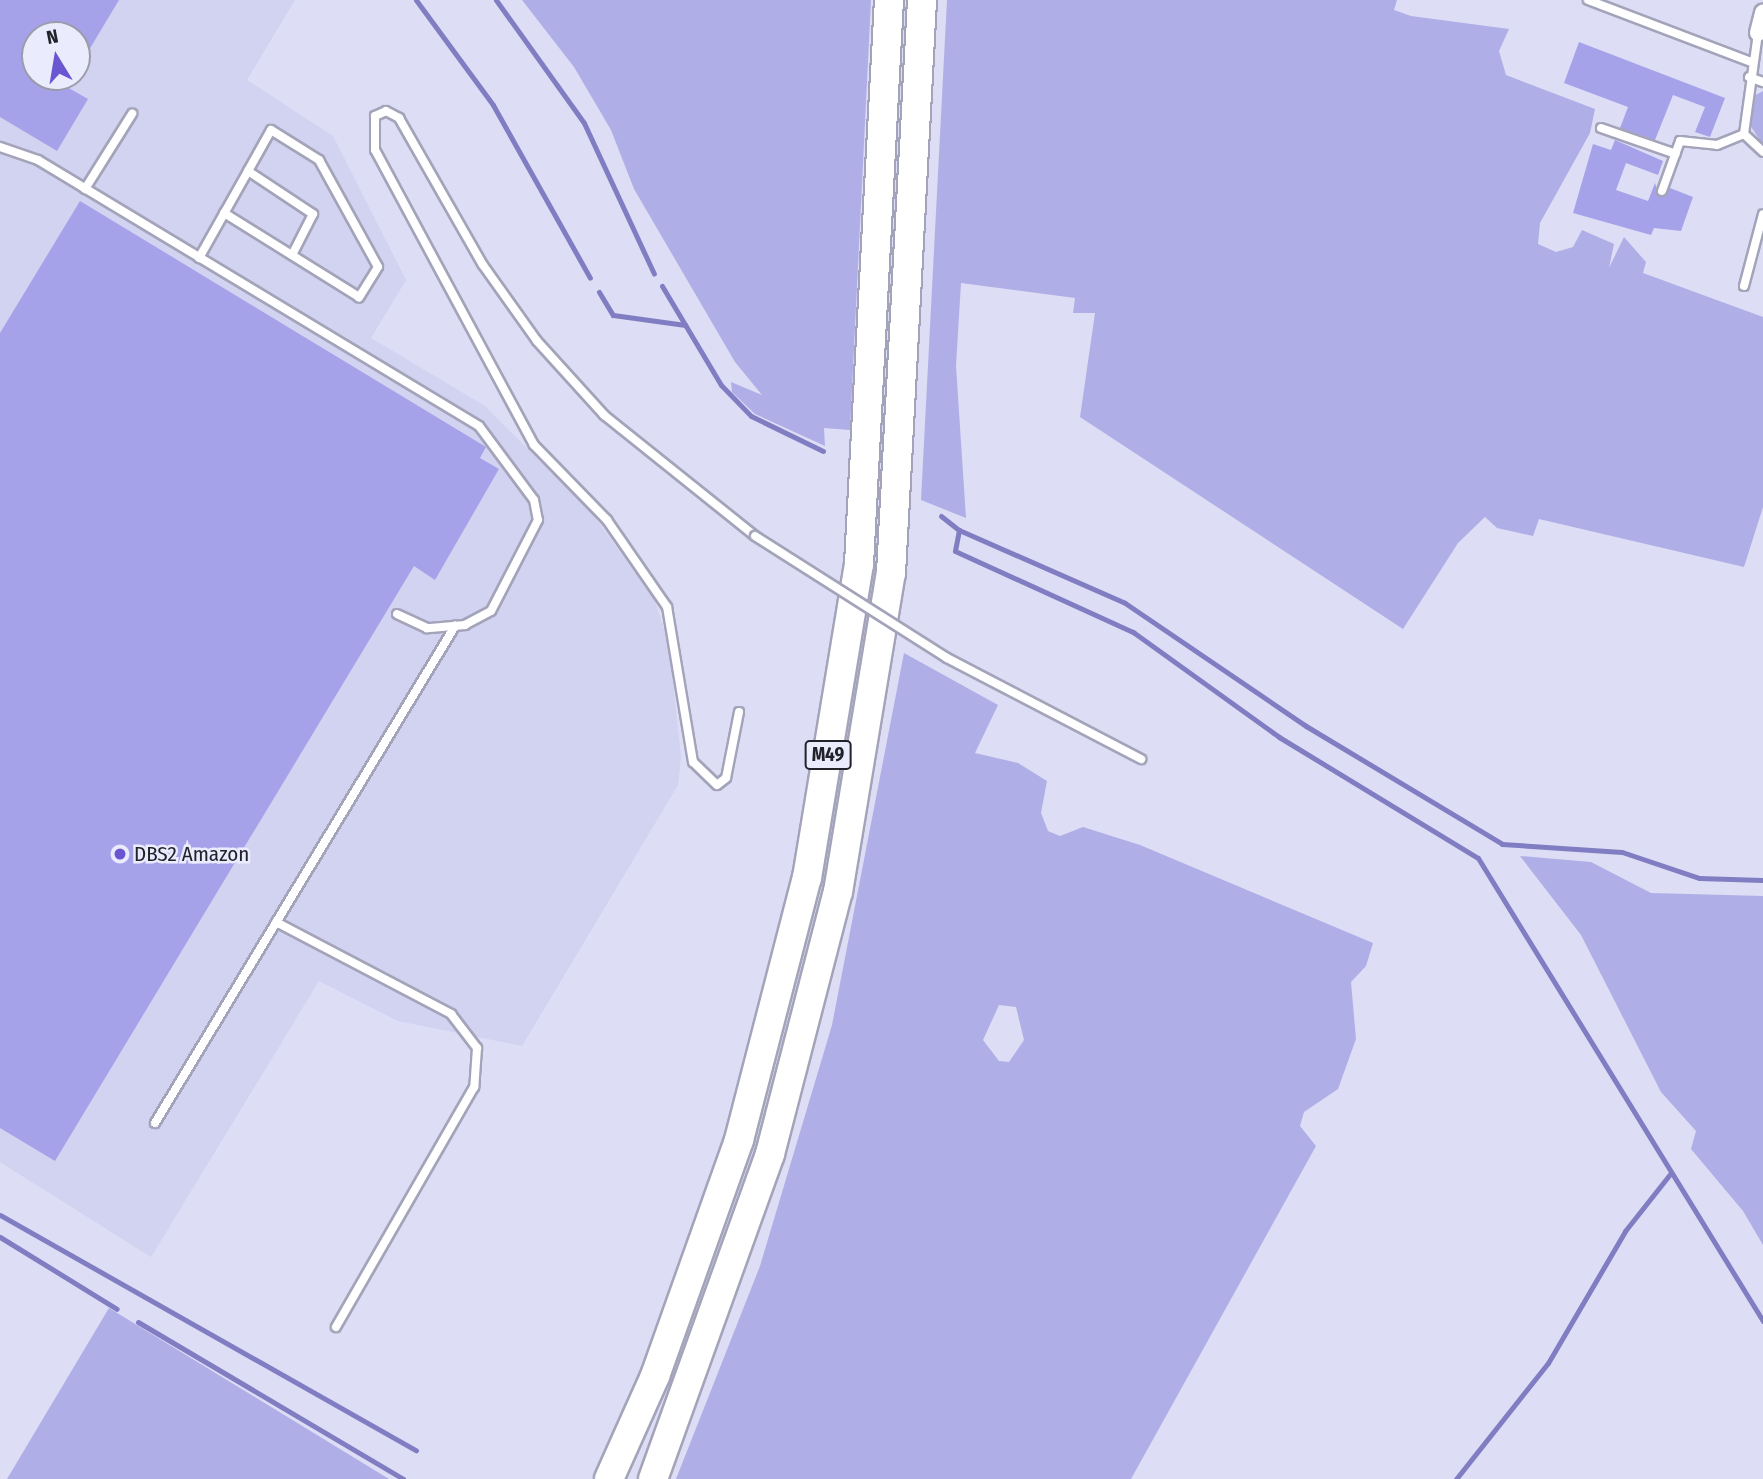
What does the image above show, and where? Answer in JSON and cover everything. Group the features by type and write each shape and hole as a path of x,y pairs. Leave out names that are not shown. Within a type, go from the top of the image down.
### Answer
{"highway":[{"name":"M49","path":"609,1479 655,1376 739,1140 807,878 859,564 889,0"},
{"name":"M49","path":"653,1479 770,1154 838,892 891,573 922,0"}],"street":[{"path":"1758,33 1763,13"}],"lane":[{"path":"1588,0 1751,62"},
{"path":"1744,134 1751,62 1758,33"},
{"path":"1749,77 1763,82"},
{"path":"739,712 726,778 717,785 693,762 667,607 607,520 534,445 376,150 375,116 386,111 398,118 483,265 537,341 604,415 755,536 947,657 1141,759"},
{"path":"85,189 132,114"},
{"path":"1601,128 1675,154"},
{"path":"199,258 224,213 271,130 319,160 377,267 359,297 224,213"},
{"path":"1744,134 1763,152"},
{"path":"1662,191 1680,141 1717,145 1744,134"},
{"path":"0,147 85,189 479,426 534,500 538,520 491,611 455,626 427,628 397,614"},
{"path":"248,171 313,214 292,255"},
{"path":"1744,286 1763,215"},
{"path":"155,1123 455,626"},
{"path":"276,922 451,1014 477,1048 474,1087 336,1327"}],"shaded area":[{"path":"0,0 295,0 247,80 333,136 406,280 371,338 485,406 592,513 655,601 669,645 681,757 678,785 522,1046 398,1021 319,981 151,1257 0,1162"},
{"path":"522,0 871,0 850,430 824,428 825,446 755,414 732,392 731,382 762,395 735,362 634,189 611,130 574,67"},
{"path":"947,0 1397,0 1394,10 1411,16 1509,29 1499,51 1506,75 1595,109 1590,133 1540,223 1538,244 1556,252 1573,247 1582,230 1614,244 1609,268 1624,237 1646,262 1643,273 1763,317 1763,507 1744,567 1539,519 1533,536 1497,528 1485,517 1458,543 1403,629 1080,417 1095,313 1073,313 1075,298 961,283 956,366 966,518 921,500"},
{"path":"1763,91 1763,145 1748,122 1752,97"},
{"path":"904,653 998,705 975,753 1018,763 1047,781 1041,813 1048,831 1060,836 1083,827 1140,845 1373,943 1366,966 1351,982 1356,1039 1338,1089 1304,1112 1300,1126 1316,1146 1131,1479 676,1479 760,1266 832,1025","holes":["999,1005 1016,1007 1024,1040 1009,1062 999,1061 983,1040"]},
{"path":"1520,856 1591,862 1651,893 1763,896 1763,1245 1743,1211 1691,1149 1696,1131 1661,1092 1581,935"},
{"path":"109,1308 389,1479 7,1479"}],"building":[{"path":"0,0 119,0 91,47 91,21 21,21 21,91 74,91 88,99 57,151 0,117"},
{"path":"1579,42 1725,98 1710,137 1695,132 1705,107 1673,95 1655,140 1620,128 1628,107 1564,83"},
{"path":"1615,140 1663,161 1658,175 1626,163 1616,190 1648,201 1655,183 1659,197 1670,188 1693,197 1681,231 1654,228 1651,235 1573,213 1593,144 1611,150"},
{"name":"DBS2 Amazon","path":"80,201 486,447 480,458 499,469 435,580 414,566 55,1161 0,1128 0,333"}],"waterway":[{"path":"416,0 493,105 590,278"},
{"path":"496,0 584,123 654,274"},
{"path":"662,286 721,385 751,416 823,451"},
{"path":"599,292 613,315 685,325"},
{"path":"941,516 959,530 1125,603 1306,726 1502,844 1622,852 1699,878 1763,880"},
{"path":"959,530 955,551 1133,632 1279,737 1478,858 1763,1321"},
{"path":"1456,1479 1548,1363 1625,1231 1670,1174"},
{"path":"0,1215 416,1450"},
{"path":"0,1237 117,1309"},
{"path":"138,1322 403,1479"}],"place":[{"name":"DBS2 Amazon","path":"120,854"}]}
